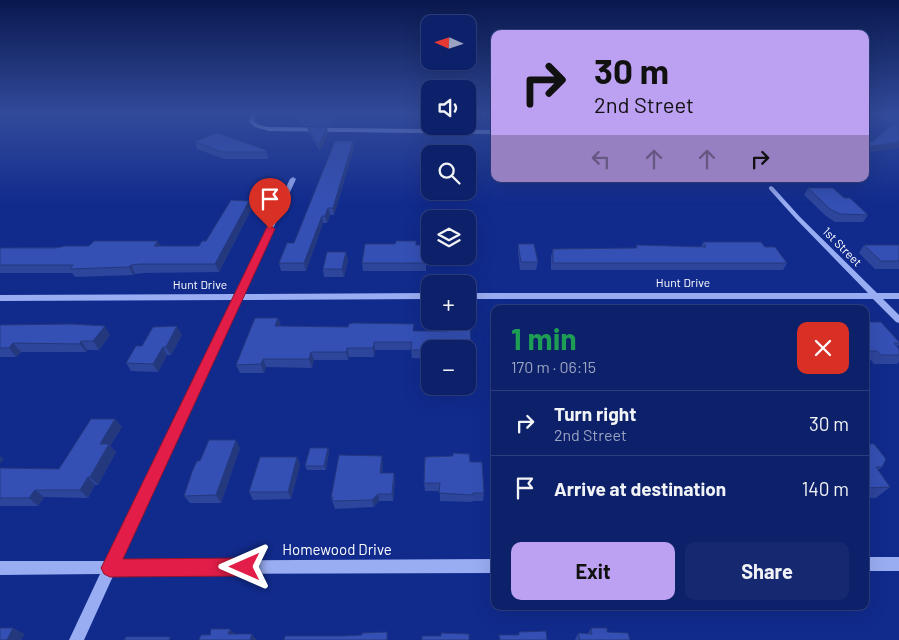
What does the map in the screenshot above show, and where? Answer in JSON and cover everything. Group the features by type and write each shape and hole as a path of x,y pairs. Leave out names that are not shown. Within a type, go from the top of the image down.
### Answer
{"street":[{"path":"76,640 293,179"},
{"name":"1st Street","path":"771,188 798,218 899,320"},
{"name":"Hunt Drive","path":"0,298 421,296"},
{"name":"Hunt Drive","path":"476,296 899,296"},
{"path":"869,564 899,564"},
{"name":"Homewood Drive","path":"0,568 491,566"}],"building":[{"path":"200,144 248,144 266,150 266,152 222,152"},
{"path":"334,144 352,144 333,208 328,208 325,216 322,216 304,263 279,263 287,243 294,243"},
{"path":"869,144 886,144 869,146"},
{"path":"808,188 833,188 844,198 850,198 868,215 840,214 830,209"},
{"path":"231,200 249,201 215,264 140,264 129,267 70,269 73,265 0,265 0,248 89,246 94,241 158,241 154,246 199,246 202,241 206,241"},
{"path":"396,241 416,241 416,245 421,245 421,263 362,263 365,244 395,244"},
{"path":"703,242 761,242 765,247 775,247 787,263 553,263 553,249 637,248 636,245 706,247"},
{"path":"518,244 534,244 538,262 521,262"},
{"path":"864,245 899,245 899,261 881,261"},
{"path":"327,252 346,252 342,269 323,269"},
{"path":"255,318 278,318 275,326 348,327 349,324 353,323 414,324 413,331 470,330 471,340 421,340 421,350 411,350 412,342 374,342 373,348 347,348 346,352 311,352 309,359 263,359 261,364 236,365"},
{"path":"869,322 881,322 899,342 894,343 899,349 899,355 881,355 877,351 869,351"},
{"path":"71,324 105,326 93,341 81,341 80,344 13,343 9,348 0,348 0,325"},
{"path":"177,326 166,347 163,347 153,364 126,363 136,346 142,346 153,327"},
{"path":"91,419 115,419 100,444 109,444 90,477 88,477 80,490 35,490 29,498 0,498 0,468 59,469"},
{"path":"209,440 236,440 216,495 184,496 192,472 197,461 200,461"},
{"path":"869,444 874,444 886,459 882,467 876,467 890,487 869,488"},
{"path":"310,448 328,448 324,466 305,466"},
{"path":"453,453 469,454 470,462 482,462 484,493 473,493 473,495 439,493 440,483 424,483 425,457 453,456"},
{"path":"339,455 382,456 380,473 394,473 392,494 378,494 372,500 332,501"},
{"path":"260,457 297,457 288,492 249,492"},
{"path":"0,628 13,628 7,640 0,640"},
{"path":"591,628 607,628 607,632 628,633 630,640 580,640 578,633 592,634"},
{"path":"211,629 230,629 228,634 252,634 250,640 199,640 201,635 210,635"},
{"path":"546,631 547,640 500,640 499,635 519,635 519,632"},
{"path":"387,632 387,640 284,640 285,636 343,636"},
{"path":"441,633 469,634 469,640 422,640 422,636 441,636"},
{"path":"126,637 170,637 169,640 124,640"}],"route":[{"path":"245,567 110,568 270,229"}]}
